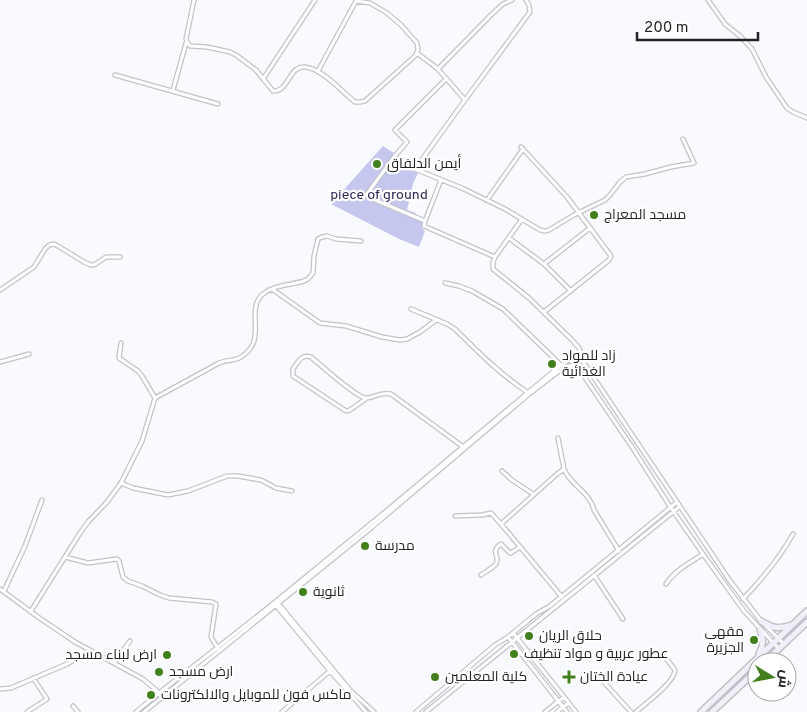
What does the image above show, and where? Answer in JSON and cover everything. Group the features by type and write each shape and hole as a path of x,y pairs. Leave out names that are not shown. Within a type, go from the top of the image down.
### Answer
{"main road":[{"path":"764,652 807,611"},
{"path":"761,621 778,628 793,624"},
{"path":"775,652 807,622"},
{"path":"760,628 763,640 760,652"},
{"path":"701,712 747,668"},
{"path":"712,712 747,679"}],"street":[{"path":"173,90 186,42 194,0"},
{"path":"263,79 315,0"},
{"path":"186,42 190,46 207,47 236,55 253,68 273,91 279,91 295,70 303,66 318,71 355,102 365,101 417,53 417,43 387,13 370,3 356,0 318,71"},
{"path":"438,69 490,16 503,4 512,0"},
{"path":"415,169 530,12 530,5 526,0"},
{"path":"708,0 726,24 752,49 766,77 787,108 807,118"},
{"path":"417,53 438,69 465,100"},
{"path":"115,75 218,104"},
{"path":"425,220 367,194 407,142 395,130 446,79"},
{"path":"394,157 415,169 505,208 540,230 545,231 605,200 620,182 626,178 694,163 683,139"},
{"path":"487,200 522,148 567,197 611,254 611,258 544,312"},
{"path":"441,179 424,226 495,257"},
{"path":"522,219 495,257 493,270 530,298 576,344 579,348 580,357 730,581 761,621 784,644"},
{"path":"544,264 590,228"},
{"path":"31,611 88,522 107,502 121,483 142,441 155,398 219,363 236,359 246,353 251,348 255,339 257,302 263,294 272,289 308,279 313,273 318,239 328,236 361,242"},
{"path":"509,238 544,264 571,291"},
{"path":"0,290 34,267 49,245 54,244 91,265 106,257 120,257"},
{"path":"445,283 472,291 504,309 561,365"},
{"path":"272,289 320,323 346,326 400,340 407,339 420,332 436,320"},
{"path":"411,309 447,324 506,378 528,393"},
{"path":"121,343 119,358 138,371 155,398"},
{"path":"0,362 28,354"},
{"path":"144,712 561,365 576,356 580,357"},
{"path":"367,398 355,393 312,357 302,357 293,369 293,376 346,411 367,398 385,392 391,394 463,447"},
{"path":"576,366 580,357"},
{"path":"528,393 563,368 576,366"},
{"path":"576,366 703,554 744,611 778,649"},
{"path":"558,438 567,476 586,494 593,504 594,510 619,551"},
{"path":"501,524 533,494 564,469"},
{"path":"502,471 533,494"},
{"path":"121,483 133,488 168,495 188,491 227,476 238,476 261,480 276,488 292,491"},
{"path":"42,500 25,546 2,590 50,626 91,651 143,678 162,697"},
{"path":"416,712 536,614 563,598 594,575 678,505"},
{"path":"426,712 516,639 619,551 672,510"},
{"path":"455,516 491,513 563,598"},
{"path":"743,599 773,564 793,534"},
{"path":"481,575 496,564 495,552 501,544 510,553 520,547"},
{"path":"666,584 678,571 703,554"},
{"path":"65,558 88,563 118,559 123,577 128,581 169,598 216,604 211,637 218,650"},
{"path":"594,575 623,619"},
{"path":"276,603 366,712"},
{"path":"512,633 576,712"},
{"path":"508,636 568,712"},
{"path":"114,663 130,641"},
{"path":"136,712 218,650"},
{"path":"0,689 10,688 67,664 91,651"},
{"path":"636,712 674,675 675,670 665,657"},
{"path":"282,712 331,671"},
{"path":"331,671 374,712"},
{"path":"27,712 46,699 33,678"},
{"path":"601,679 631,712"},
{"path":"545,712 564,697"},
{"path":"557,712 568,703"},
{"path":"73,706 78,712"}],"green space":[{"name":"piece of ground","path":"383,146 411,164 410,168 412,171 418,173 413,184 407,210 416,213 414,218 424,222 421,228 425,231 419,247 399,239 331,204"}],"place":[{"name":"أيمن الدلفاق","path":"377,164"},
{"name":"مسجد المعراج","path":"594,215"},
{"name":"زاد للمواد الغذائية","path":"552,364"},
{"name":"مدرسة","path":"365,546"},
{"name":"ثانوية","path":"303,592"},
{"name":"حلاق الريان","path":"529,636"},
{"name":"مقهي الجزيرة","path":"754,640"},
{"name":"عطور عربية و مواد تنظيف","path":"514,654"},
{"name":"ارض لبناء مسجد","path":"167,655"},
{"name":"ارض مسجد","path":"159,672"},
{"name":"كلية المعلمين","path":"435,677"},
{"name":"عيادة الختان","path":"569,677"},
{"name":"ماكس فون للموبايل والالكترونات","path":"151,695"}]}
